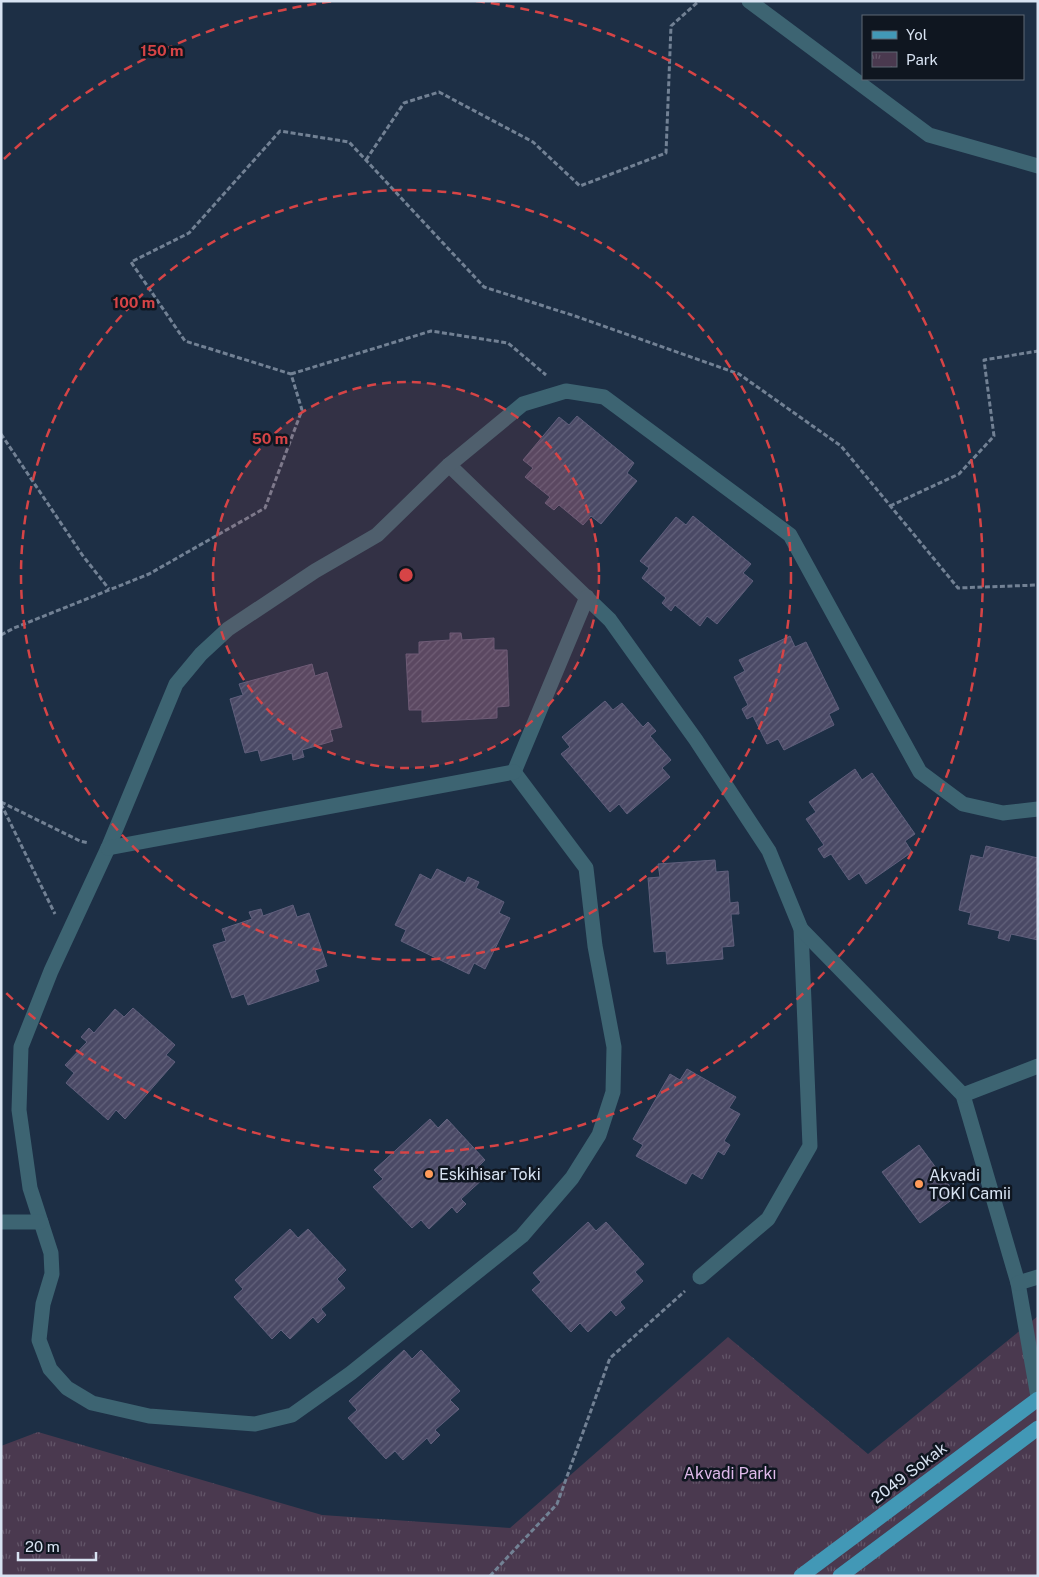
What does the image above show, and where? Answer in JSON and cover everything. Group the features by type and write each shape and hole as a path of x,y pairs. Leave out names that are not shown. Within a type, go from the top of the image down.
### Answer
{"main road":[{"name":"2049 Sokak","path":"801,1576 1038,1398"},
{"path":"840,1576 1038,1428"}],"street":[{"path":"749,1 929,135 1038,166"},
{"path":"514,772 586,868 595,946 614,1047 613,1092 599,1135 572,1178 522,1236 351,1373 292,1415 255,1424 149,1416 92,1403 67,1388 50,1369 39,1340 44,1304 52,1274 51,1253 30,1188 19,1110 21,1047 51,971 108,848 176,684 201,654 228,629 315,571 377,535 449,465 523,404 566,391 604,397 790,535 920,772 963,804 1003,813 1038,809"},
{"path":"449,465 610,620 696,740 770,851 801,929 810,1146 768,1219 700,1277"},
{"path":"514,772 586,597"},
{"path":"108,848 514,772"},
{"path":"801,929 963,1094 1018,1283 1038,1398"},
{"path":"963,1094 1038,1066"},
{"path":"1,1222 41,1222"},
{"path":"1018,1283 1038,1277"}],"path":[{"path":"366,160 404,103 439,92 533,142 580,186 666,153 671,26 700,1"},
{"path":"566,391 508,342 431,331 291,374 185,341 131,262 189,233 280,131 349,142 484,287 575,316 739,374 841,446 958,588 1038,585"},
{"path":"890,506 959,474 994,436 984,360 1038,351"},
{"path":"1,635 14,628 149,574 265,508 302,410 291,374"},
{"path":"1,434 83,556 109,589"},
{"path":"1,803 80,841 108,848"},
{"path":"1,803 66,937"},
{"path":"490,1576 557,1504 610,1358 700,1277"}],"green space":[{"name":"Akvadi Parkı","path":"1038,1316 1038,1576 1,1576 1,1446 38,1432 322,1515 510,1528 728,1337 868,1454"}],"building":[{"path":"577,416 634,463 627,473 637,481 601,524 591,516 583,525 559,505 554,510 545,503 550,497 525,477 533,468 523,460 559,417 569,425"},
{"path":"693,516 751,564 743,573 753,581 717,624 707,616 700,626 675,605 671,611 662,603 666,598 642,578 649,568 640,561 676,517 686,525"},
{"path":"450,633 461,633 462,640 494,638 494,650 507,650 509,706 497,707 497,718 422,722 422,710 409,710 406,654 419,654 419,642 450,640"},
{"path":"790,636 795,647 806,642 839,709 829,714 834,725 784,750 778,739 767,744 753,716 747,719 742,709 748,705 734,677 745,671 739,660"},
{"path":"312,664 315,676 327,672 342,727 330,730 333,741 302,750 304,757 293,760 292,753 261,761 258,750 245,753 230,699 243,695 239,684"},
{"path":"605,701 613,710 622,703 643,727 648,722 656,731 650,736 671,760 662,768 670,777 627,814 619,804 610,812 561,754 570,747 562,737"},
{"path":"855,769 862,780 872,773 915,834 905,841 912,852 866,884 859,873 849,880 831,854 824,858 818,849 824,845 806,819 816,812 809,802"},
{"path":"986,846 1038,858 1038,940 1011,934 1009,941 998,938 1000,931 968,924 971,913 959,910 971,855 983,858"},
{"path":"715,860 716,872 728,871 730,903 738,902 739,914 731,914 734,946 722,947 723,959 667,964 666,951 654,952 648,878 660,877 658,864"},
{"path":"437,869 465,883 468,877 479,882 476,888 504,902 499,913 510,918 485,969 474,963 469,974 401,941 406,930 395,925 420,874 431,880"},
{"path":"293,905 297,917 309,913 327,966 315,970 319,981 248,1005 244,994 232,998 213,945 226,941 222,929 252,919 249,912 261,909 263,916"},
{"path":"133,1008 175,1045 166,1055 175,1062 125,1119 116,1110 108,1120 66,1083 74,1073 65,1065 87,1042 81,1037 89,1028 94,1033 115,1009 124,1017"},
{"path":"687,1069 736,1097 729,1108 740,1114 724,1141 730,1145 724,1155 718,1151 702,1179 692,1173 686,1184 636,1156 643,1145 633,1139 670,1074 680,1080"},
{"name":"Eskihisar Toki","path":"430,1119 438,1128 447,1119 485,1160 476,1169 484,1178 461,1199 466,1204 457,1213 452,1207 429,1229 421,1220 412,1228 373,1187 383,1179 374,1170"},
{"name":"Akvadi TOKİ Camii","path":"919,1145 957,1196 920,1223 882,1172"},
{"path":"588,1222 596,1231 606,1222 644,1264 635,1272 643,1281 620,1302 625,1308 616,1316 611,1310 588,1332 580,1323 571,1332 532,1290 541,1282 533,1273"},
{"path":"290,1229 298,1238 308,1229 346,1270 337,1279 345,1288 321,1309 326,1315 318,1323 313,1317 290,1339 281,1330 272,1339 234,1297 243,1289 235,1280"},
{"path":"404,1350 412,1359 421,1350 460,1391 450,1400 459,1409 435,1430 440,1435 431,1444 427,1438 403,1460 395,1451 386,1459 348,1418 357,1410 349,1401"}],"place":[{"name":"Eskihisar Toki","path":"429,1174"},
{"name":"Akvadi TOKİ Camii","path":"919,1184"}]}
